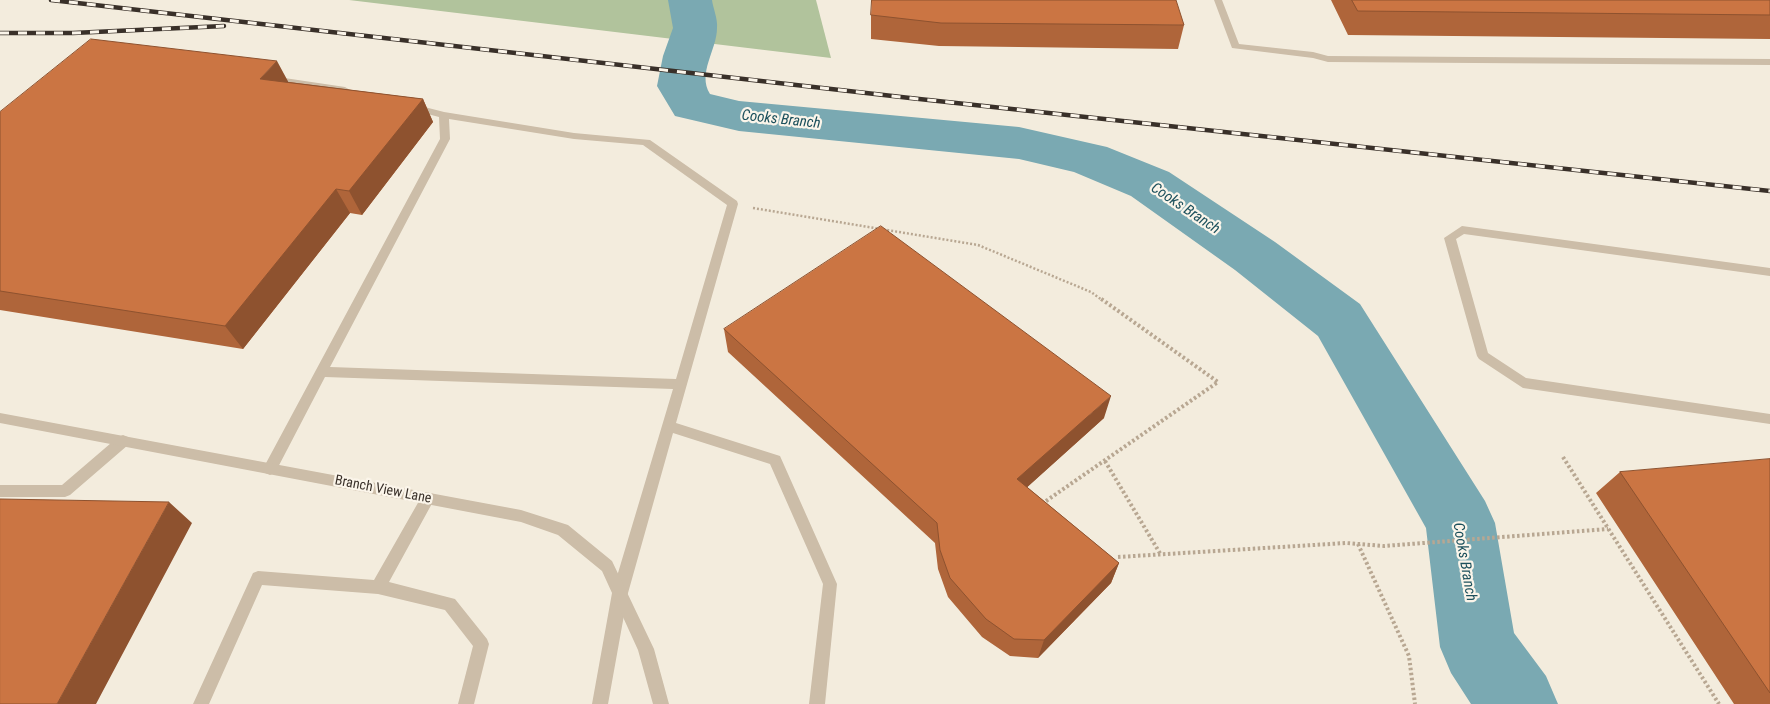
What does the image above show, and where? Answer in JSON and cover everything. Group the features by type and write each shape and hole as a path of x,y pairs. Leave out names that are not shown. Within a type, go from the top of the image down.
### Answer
{"street":[{"path":"1218,0 1235,46 1313,55 1328,60 1770,62"},
{"path":"257,76 356,91"},
{"path":"400,103 444,116 574,136 646,142 733,204 620,593 600,704"},
{"path":"270,469 445,139 444,116"},
{"path":"1770,272 1462,230 1450,238 1483,356 1524,383 1770,419"},
{"path":"322,372 681,384"},
{"name":"Branch View Lane","path":"0,418 521,516 562,530 607,566 646,649 661,704"},
{"path":"669,426 775,460 830,584 817,704"},
{"path":"0,490 66,491 123,441"},
{"path":"378,587 428,498"},
{"path":"200,704 258,578 378,587 450,604 481,644 466,704"}],"path":[{"path":"733,204 978,245 1091,292 1218,382 1046,501"},
{"path":"1562,457 1719,704"},
{"path":"1105,461 1161,555"},
{"path":"1118,557 1346,543 1384,546 1608,529"},
{"path":"1358,544 1409,656 1415,704"}],"green space":[{"path":"349,0 816,0 831,58"}],"building":[{"path":"872,0 1176,0 1184,25 941,23 871,15"},
{"path":"1352,0 1770,0 1770,15 1358,11"},
{"path":"91,39 277,61 260,79 423,99 349,191 336,189 225,326 0,291 0,112"},
{"path":"881,226 1111,396 1017,479 1119,563 1044,640 1014,639 986,619 950,578 940,550 937,523 724,329"},
{"path":"1770,459 1770,693 1620,472"},
{"path":"0,499 169,502 57,704 0,704"}],"waterway":[{"name":"Cooks Branch","path":"690,0 695,28 686,56 681,86 692,105 739,116 1019,143 1089,159 1150,184 1255,256 1339,320 1460,523 1478,647 1518,704"}],"railway":[{"path":"51,0 910,98 1770,191"},
{"path":"0,33 73,33 224,26"}]}
